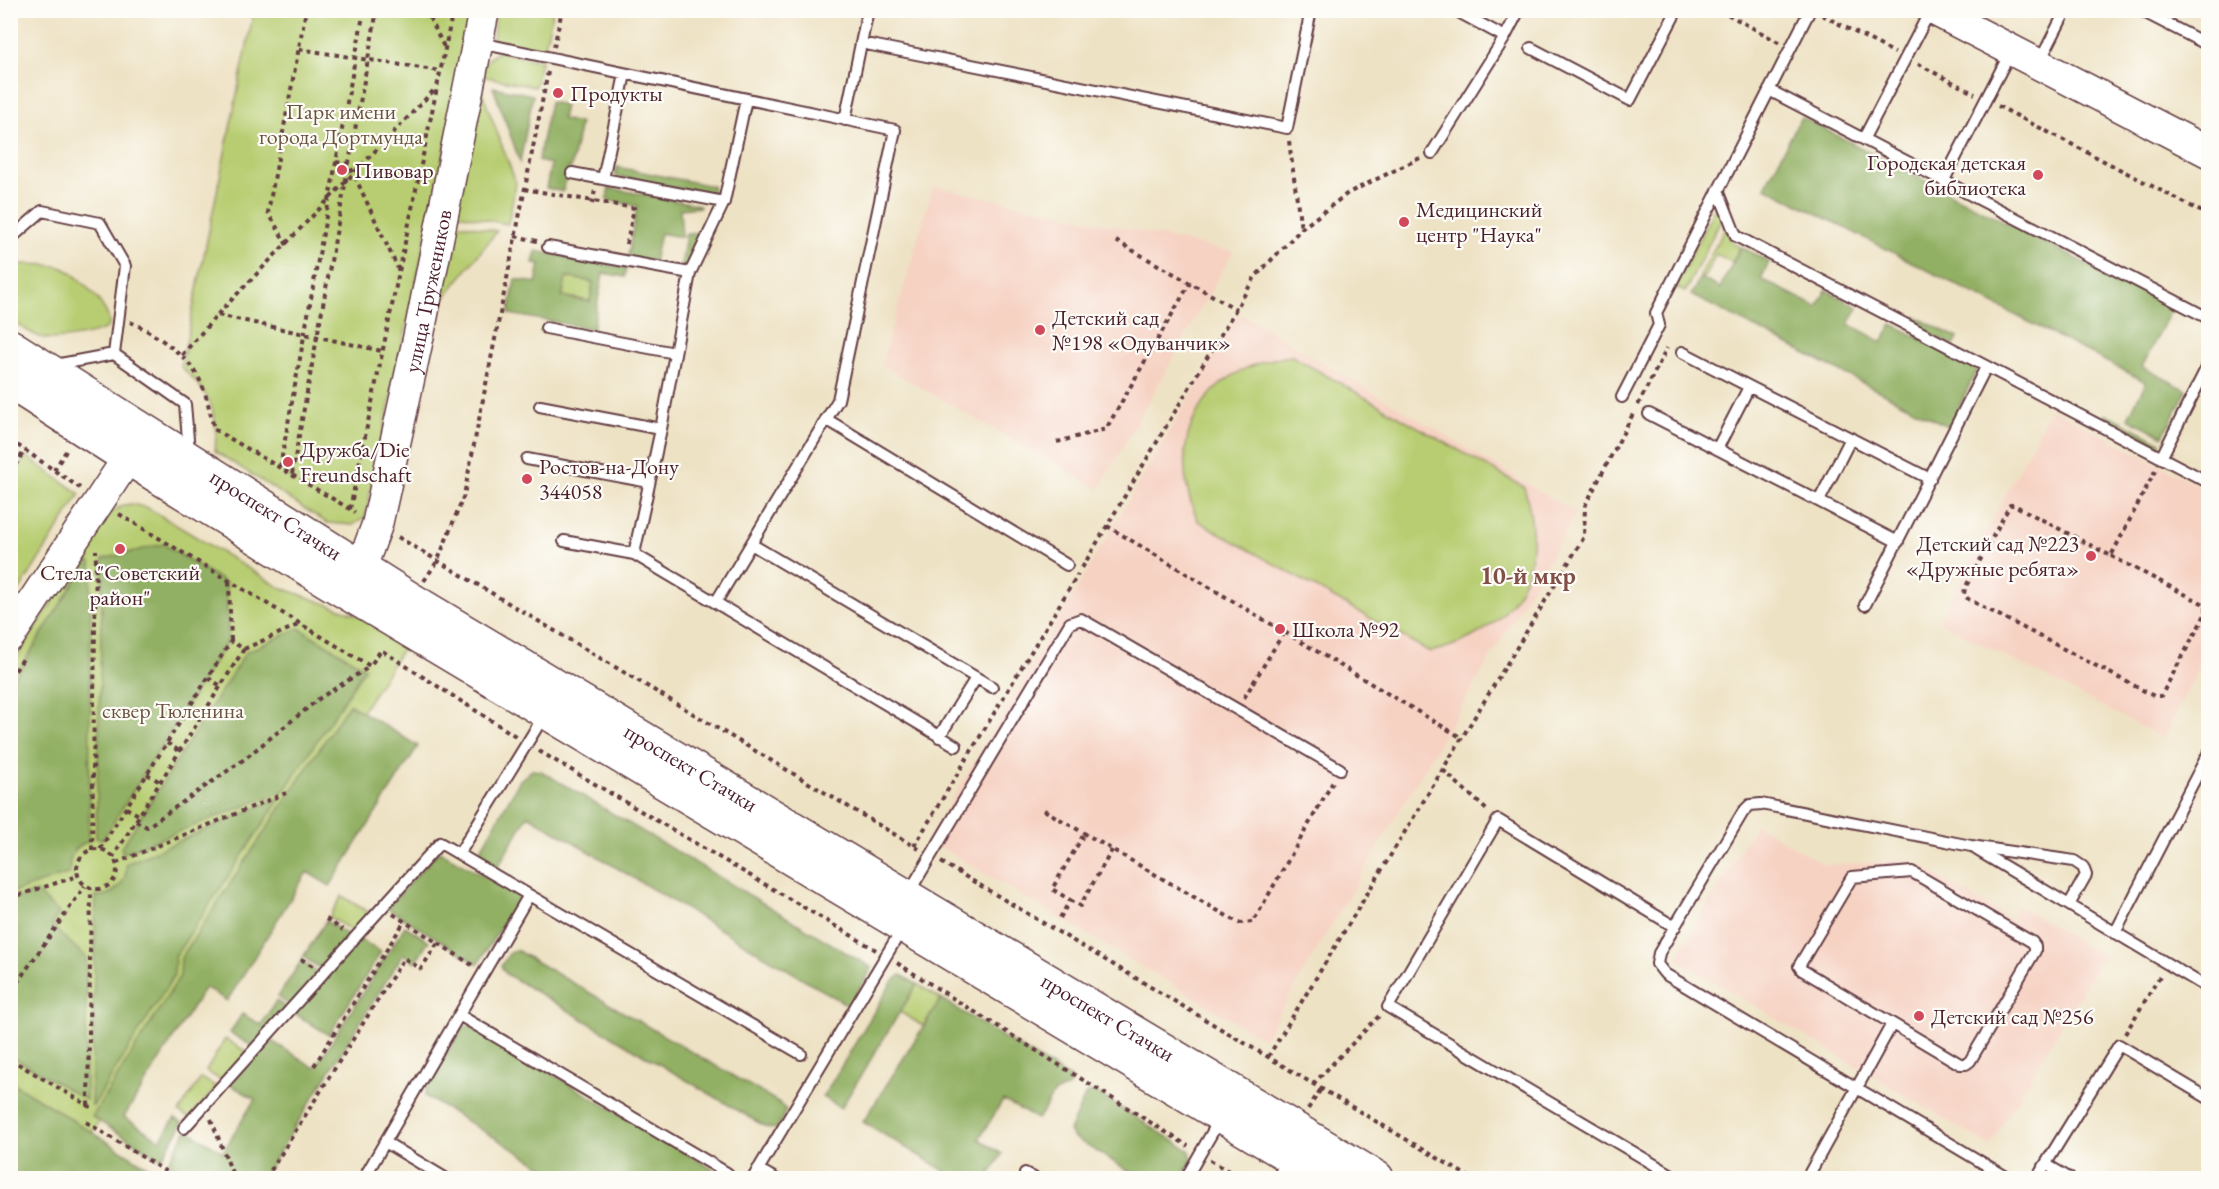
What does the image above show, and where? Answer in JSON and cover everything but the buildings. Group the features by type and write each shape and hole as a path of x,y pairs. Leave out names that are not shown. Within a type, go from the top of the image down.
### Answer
{"main road":[{"name":"улица Тружеников","path":"361,568 377,525 418,339 484,10"},
{"path":"1932,10 2208,152"},
{"name":"проспект Стачки","path":"10,346 43,367 136,445 327,581 405,611 1200,1088 1377,1179"},
{"name":"проспект Стачки","path":"10,382 136,445 189,460 361,568 405,611 546,711 905,911"},
{"path":"10,636 136,445"},
{"path":"327,581 361,568"},
{"name":"проспект Стачки","path":"1200,1088 1221,1116 1283,1168 1326,1179"}],"lane":[{"path":"845,120 867,10"},
{"path":"861,43 1287,128 1311,10"},
{"path":"1455,10 1504,37"},
{"path":"1432,153 1519,10"},
{"path":"1531,48 1630,100 1677,10"},
{"path":"1622,398 1659,325 1656,313 1811,10"},
{"path":"1864,138 1932,10"},
{"path":"2038,64 2066,10"},
{"path":"2140,10 2208,45"},
{"path":"477,43 895,130 838,400 716,602"},
{"path":"1944,180 2012,50"},
{"path":"603,179 625,74"},
{"path":"1769,90 2208,318"},
{"path":"634,554 690,273 724,202 746,99"},
{"path":"572,173 724,202"},
{"path":"1718,190 1736,236 2208,483"},
{"path":"10,239 42,211 100,223 125,266 114,354"},
{"path":"548,247 690,273"},
{"path":"546,328 675,353"},
{"path":"1682,352 1930,479"},
{"path":"43,367 114,354 185,404 189,460"},
{"path":"2161,458 2208,365"},
{"path":"1865,605 1986,367"},
{"path":"1717,449 1749,387"},
{"path":"540,406 660,429"},
{"path":"1649,414 1898,542"},
{"path":"826,419 1067,565"},
{"path":"1819,501 1851,438"},
{"path":"527,459 649,482"},
{"path":"564,541 634,554 956,746"},
{"path":"751,544 992,687"},
{"path":"774,1179 755,1174 885,956 930,856 1070,623 1081,619 1340,769"},
{"path":"939,737 976,678"},
{"path":"459,854 546,711"},
{"path":"2115,933 2208,754"},
{"path":"2008,1179 1665,974 1658,964 1659,953 1743,812 1750,805 1761,804 1971,846 2074,861 2083,867 2086,875 2069,904"},
{"path":"1675,927 1498,820 1388,1007 1677,1179"},
{"path":"184,1128 440,843 801,1054"},
{"path":"1971,846 2208,988"},
{"path":"1912,872 2032,942 2035,946 2035,951 1970,1061 1966,1064 1960,1064 1892,1024 1802,970 1799,966 1852,877 1912,872"},
{"path":"364,1179 530,895"},
{"path":"459,1015 727,1173"},
{"path":"1810,1177 1856,1087 1892,1024"},
{"path":"2037,1179 2119,1045 2208,1098"},
{"path":"1186,1179 1221,1116"},
{"path":"385,1142 445,1179"},
{"path":"2047,1165 2069,1179"}],"path":[{"path":"287,245 268,212 306,10"},
{"path":"280,467 364,10"},
{"path":"292,474 377,10"},
{"path":"426,10 445,48"},
{"path":"350,509 453,10"},
{"path":"136,821 147,827 243,760 320,698 370,666 438,560 464,495 514,236 562,10"},
{"path":"1720,10 1790,48"},
{"path":"1811,10 2208,215"},
{"path":"299,49 440,71"},
{"path":"182,355 218,314 437,87"},
{"path":"1287,128 1301,229"},
{"path":"914,846 1255,277 1301,229 1348,193 1432,153"},
{"path":"336,162 349,164"},
{"path":"349,164 399,271"},
{"path":"524,189 634,208 624,261"},
{"path":"514,236 536,240 548,247"},
{"path":"1116,242 1236,309"},
{"path":"1058,442 1106,429 1190,283"},
{"path":"218,314 382,351"},
{"path":"119,317 141,326 182,355 198,375 207,395 214,429 438,560 1471,1179"},
{"path":"1268,1058 1584,537 1585,506 1669,345 1682,352"},
{"path":"10,440 98,500 370,666"},
{"path":"10,473 25,450"},
{"path":"2111,556 2161,458"},
{"path":"2010,505 2014,505 2111,556 2206,607 2206,613 2161,696 2154,696 1964,594 1965,588 2010,505"},
{"path":"1107,526 1462,738"},
{"path":"92,850 96,543"},
{"path":"100,849 231,641 229,581"},
{"path":"113,857 244,649 300,624"},
{"path":"1238,710 1284,632"},
{"path":"231,641 244,649"},
{"path":"381,650 527,744 885,956 1240,1179"},
{"path":"208,678 221,686"},
{"path":"188,710 200,718"},
{"path":"167,743 179,751"},
{"path":"1044,810 1239,923 1253,922 1340,769"},
{"path":"1443,770 1498,820"},
{"path":"147,774 160,782"},
{"path":"116,863 286,793"},
{"path":"126,808 139,815"},
{"path":"1084,834 1052,889 1080,906 1112,850"},
{"path":"100,849 113,857 116,863 116,877 111,884 98,890 86,886 76,870 81,857 92,850 100,849"},
{"path":"10,898 78,876"},
{"path":"10,989 19,980 86,886"},
{"path":"88,1106 91,889"},
{"path":"1060,918 1071,900"},
{"path":"382,907 484,972"},
{"path":"326,919 355,937"},
{"path":"314,1066 404,922"},
{"path":"266,1179 404,958 421,970 438,943"},
{"path":"2119,1045 2167,963"},
{"path":"1313,1084 1388,1007"},
{"path":"10,1059 94,1109"},
{"path":"206,1104 234,1179"},
{"path":"86,1122 176,1179"}],"shaded area":[{"name":"Детский сад №198 «Одуванчик»","path":"933,186 1233,252 1099,489 881,365"},
{"name":"Школа №92","path":"1239,313 1576,513 1264,1039 928,840"},
{"name":"Детский сад №223 «Дружные ребята»","path":"2051,408 2208,490 2208,651 2163,738 1939,622"},
{"name":"Детский сад №256","path":"1756,824 1824,865 1911,860 2011,920 2019,906 2103,956 1990,1146 1676,959"}],"green space":[{"name":"Парк имени города Дортмунда","path":"254,11 475,11 365,517 353,525 327,523 215,451 214,414 210,404 199,386 181,367"},
{"path":"495,11 553,11 543,54 493,41"},
{"path":"499,52 541,61 535,87 481,76 487,62"},
{"path":"479,84 516,183 508,224 453,213"},
{"path":"493,87 533,95 520,162"},
{"path":"550,102 565,105 562,119 580,123 571,168 568,168 563,192 546,188 551,164 538,161"},
{"path":"1801,117 2172,308 2142,367 2187,390 2163,436 2128,418 2146,382 1765,187"},
{"path":"617,167 713,186 711,195 615,176"},
{"path":"609,188 700,207 680,209 682,237 660,233 654,262 628,257 637,206 607,200"},
{"path":"1717,203 1722,217 1685,292 1675,287"},
{"path":"451,222 497,231 431,315"},
{"path":"1726,226 1732,243 1740,247 1732,262 1716,254 1704,278 1700,276"},
{"path":"702,233 688,268 681,267 686,234"},
{"path":"1741,247 1769,262 1761,279 1817,307 1826,290 1858,307 1849,324 1882,342 1892,324 1978,368 1949,427 1691,295 1700,278 1720,288"},
{"path":"536,251 626,268 625,277 603,273 593,329 509,314 515,279 536,283 540,264 533,263","holes":["566,277 593,282 590,302 562,297"]},
{"path":"10,264 50,265 63,268 77,277 93,293 109,319 109,326 88,334 50,339 40,337 11,320"},
{"path":"566,277 593,282 590,301 562,296"},
{"path":"1916,317 1958,338 1954,346 1912,325"},
{"path":"1292,356 1524,487 1531,517 1532,545 1528,570 1518,593 1504,613 1484,630 1459,643 1430,652 1198,521 1188,491 1185,462 1188,435 1198,412 1213,391 1235,374 1261,363"},
{"path":"2106,414 2161,442 2157,450 2102,422"},
{"path":"26,456 80,494 11,604 11,480"},
{"name":"сквер Тюленина","path":"132,504 148,508 279,587 366,618 406,643 63,1178 11,1178 10,668 107,515 123,505"},
{"path":"163,544 226,583 228,640 103,839 96,838 103,559"},
{"path":"88,560 91,563 89,841 79,846 73,853 70,873 11,893 11,683"},
{"path":"299,628 365,668 284,791 123,853 121,848 246,652"},
{"path":"349,704 418,746 330,886 307,872 227,1001 205,987 124,1117 160,1140 175,1118 183,1123 161,1159 92,1117 180,976 181,958"},
{"path":"532,770 541,771 872,968 849,1006 528,815 496,870 476,858 520,780"},
{"path":"281,797 175,956 174,975 93,1106 91,1104 96,896 109,894 118,887 125,877 126,864"},
{"path":"439,851 520,896 478,964 387,908"},
{"path":"36,892 59,913 52,924 58,932 86,957 86,1100 11,1056 11,960 16,958 11,937 11,900"},
{"path":"342,896 371,914 354,932 329,917"},
{"path":"326,921 351,937 322,969 303,957"},
{"path":"405,926 429,941 415,962 403,954 263,1178 193,1178 167,1163 187,1130 223,1152 255,1099 229,1084 270,1040 315,1068"},
{"path":"359,939 381,952 329,1035 294,1013"},
{"path":"516,950 780,1103 786,1110 778,1127 774,1129 766,1127 506,974 501,966 509,954"},
{"path":"301,961 319,973 290,1005 278,997"},
{"path":"901,975 917,984 841,1108 823,1097 892,982"},
{"path":"917,984 941,999 923,1026 900,1012"},
{"path":"941,999 1070,1078 1071,1082 1067,1088 1051,1097 1037,1119 1003,1100 979,1139 1002,1154 988,1178 941,1178 945,1171 863,1122"},
{"path":"276,1001 287,1008 252,1046 230,1033 242,1014 261,1025"},
{"path":"469,1025 728,1178 562,1178 425,1096 426,1089 462,1029"},
{"path":"225,1039 247,1052 222,1081 206,1071"},
{"path":"201,1078 217,1087 189,1118 179,1112"},
{"path":"11,1082 166,1178 87,1178 70,1168 63,1178 11,1178"},
{"path":"1095,1092 1190,1151 1192,1160 1181,1178 1140,1178 1073,1137 1069,1131 1086,1094"}],"place":[{"name":"Продукты","path":"558,93"},
{"name":"Пивовар","path":"342,170"},
{"name":"Городская детская библиотека","path":"2038,175"},
{"name":"Медицинский центр \"Наука\"","path":"1404,222"},
{"name":"Детский сад №198 «Одуванчик»","path":"1040,330"},
{"name":"Дружба/Die Freundschaft","path":"288,462"},
{"name":"Ростов-на-Дону 344058","path":"527,479"},
{"name":"Стела \"Советский район\"","path":"120,549"},
{"name":"Детский сад №223 «Дружные ребята»","path":"2091,556"},
{"name":"Школа №92","path":"1280,629"},
{"name":"Детский сад №256","path":"1919,1016"}],"district":[{"name":"10-й мкр","path":"1528,575"}]}
